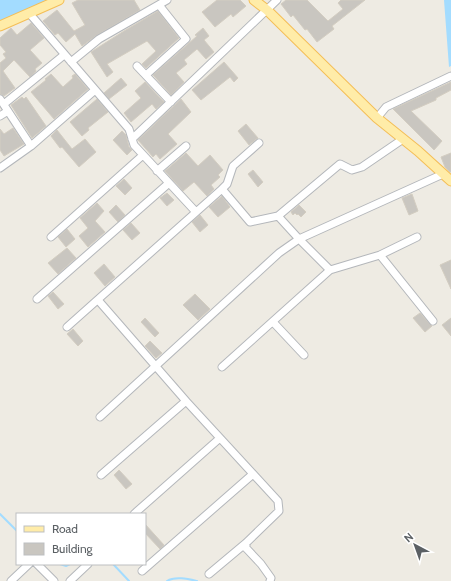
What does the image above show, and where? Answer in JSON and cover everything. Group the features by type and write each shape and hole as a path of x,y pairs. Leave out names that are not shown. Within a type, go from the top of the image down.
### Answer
{"main road":[{"path":"0,26 59,0"},
{"path":"254,0 267,10 377,118 403,138 451,181"}],"street":[{"path":"71,62 99,39 167,0"},
{"path":"132,139 277,0"},
{"path":"146,75 186,39 159,4"},
{"path":"28,13 130,129 134,145 196,212"},
{"path":"0,116 4,105 64,54"},
{"path":"137,66 170,102"},
{"path":"377,118 386,106 451,76"},
{"path":"0,168 31,146 95,90"},
{"path":"4,105 31,146"},
{"path":"222,189 250,222 278,216 340,164 352,170 362,167 403,138"},
{"path":"67,327 222,189 227,184 233,166 259,144"},
{"path":"157,171 186,146"},
{"path":"51,237 143,155"},
{"path":"100,416 268,262 299,239 443,174"},
{"path":"37,298 169,184"},
{"path":"278,216 330,270"},
{"path":"222,367 330,270 380,255 417,238"},
{"path":"380,255 433,321"},
{"path":"98,300 186,401 278,501 278,511 246,543 210,574"},
{"path":"272,322 304,355"},
{"path":"101,475 186,401"},
{"path":"135,513 220,438"},
{"path":"142,571 253,474"},
{"path":"246,543 246,548 261,564 271,580"},
{"path":"11,581 28,565"},
{"path":"38,565 54,581"},
{"path":"70,581 87,565"}],"water":[{"path":"0,0 49,0 0,23"},
{"path":"444,0 451,0 451,66 449,67"}],"building":[{"path":"78,0 134,0 140,10 97,35 82,46 75,34 66,42 58,33 55,35 43,21 57,10 74,31 85,25 72,3"},
{"path":"217,0 240,0 246,6 233,17 231,14 215,27 202,12"},
{"path":"286,0 307,0 328,21 343,9 338,3 341,0 365,0 332,26 334,29 317,42 293,15 291,17 281,4"},
{"path":"158,11 179,38 146,68 142,64 156,51 147,41 107,64 113,72 107,77 91,52"},
{"path":"31,23 44,38 30,50 42,63 35,69 36,71 30,77 14,60 3,71 15,88 4,96 0,94 0,63 6,58 3,54 6,52 0,45 0,38 11,28 17,35"},
{"path":"203,28 209,36 204,40 214,52 206,59 197,49 184,60 187,64 176,73 184,82 171,95 153,75 197,36 195,35"},
{"path":"224,62 238,78 234,82 230,77 201,100 192,90"},
{"path":"51,74 63,87 73,78 72,76 75,74 88,89 54,119 31,92"},
{"path":"121,78 127,85 109,99 104,93"},
{"path":"145,82 164,102 156,109 152,104 131,122 124,113 141,98 135,91"},
{"path":"451,82 451,90 436,98 436,100 411,111 442,141 434,150 393,109"},
{"path":"22,97 24,99 26,97 46,126 32,138 11,105"},
{"path":"97,99 108,112 88,128 89,130 82,136 70,122"},
{"path":"181,99 191,112 168,134 177,144 160,159 156,154 153,157 138,140"},
{"path":"246,124 258,138 249,145 238,131"},
{"path":"13,128 24,144 4,156 0,150 0,129 4,134"},
{"path":"57,130 72,149 85,139 96,152 79,167 62,147 60,148 51,136"},
{"path":"122,131 126,135 129,147 132,150 127,155 113,140"},
{"path":"186,153 198,166 210,155 223,170 218,175 220,177 211,185 214,189 207,196 194,182 183,191 165,171"},
{"path":"451,153 450,172 445,167 441,157"},
{"path":"253,170 263,182 258,187 248,174"},
{"path":"124,179 132,188 125,195 116,186"},
{"path":"167,193 174,200 167,206 160,198"},
{"path":"412,194 418,211 409,215 402,198"},
{"path":"222,196 230,207 218,217 209,207"},
{"path":"97,203 104,211 95,221 105,232 88,247 79,236 88,228 80,218"},
{"path":"116,205 125,215 118,222 109,212"},
{"path":"299,205 306,212 301,217 295,213 293,215 291,212"},
{"path":"200,215 208,225 200,232 192,222"},
{"path":"131,223 140,233 132,240 123,230"},
{"path":"67,229 75,239 66,247 58,237"},
{"path":"67,248 76,258 58,274 48,263"},
{"path":"451,260 451,289 440,265"},
{"path":"104,264 115,277 105,286 94,273"},
{"path":"53,292 64,304 58,309 48,296"},
{"path":"195,294 210,309 198,320 183,305"},
{"path":"420,313 432,326 425,332 413,318"},
{"path":"145,318 159,333 155,337 141,322"},
{"path":"451,318 451,336 442,325"},
{"path":"73,329 83,341 78,346 67,334"},
{"path":"150,341 162,353 156,358 145,346"},
{"path":"119,470 132,484 126,489 114,475"},
{"path":"146,525 164,545 160,549 146,534"}],"waterway":[{"path":"0,514 16,530"},
{"path":"63,565 68,565"},
{"path":"114,565 129,581"},
{"path":"167,581 178,578 197,581"}]}
